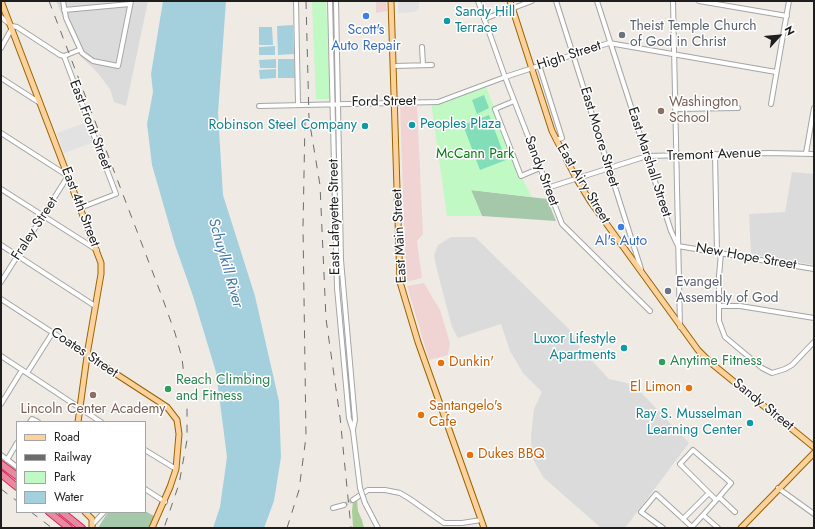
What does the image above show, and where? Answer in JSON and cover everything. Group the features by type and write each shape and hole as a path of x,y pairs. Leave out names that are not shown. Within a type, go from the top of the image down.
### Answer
{"highway":[{"path":"1,464 16,475"},
{"path":"1,474 16,486"},
{"path":"49,513 69,528"},
{"path":"63,513 81,528"}],"main road":[{"name":"East 4th Street","path":"1,1 12,26 97,250 102,267 78,421"},
{"name":"East Main Street","path":"392,1 400,282 418,342 484,528"},
{"name":"East Airy Street","path":"510,1 556,140 576,178 680,327"},
{"name":"Sandy Street","path":"680,327 698,350 711,363 814,447"},
{"name":"Coates Street","path":"88,355 168,407 176,416 179,428 176,470"},
{"path":"741,528 778,488 814,453"},
{"path":"152,528 176,470"},
{"path":"86,513 91,518 92,526"}],"street":[{"path":"1,17 12,26 17,27 64,56 80,50 64,10 63,1"},
{"path":"95,1 96,8"},
{"path":"296,1 298,105"},
{"name":"East Lafayette Street","path":"330,1 337,288 349,418 353,431 360,488 365,503 378,528"},
{"name":"East Lafayette Street","path":"336,1 341,260 355,420 353,431"},
{"name":"Sandy Street","path":"478,1 514,101 562,224 650,311"},
{"path":"484,19 532,1"},
{"name":"East Moore Street","path":"556,1 642,272"},
{"name":"East Marshall Street","path":"597,1 612,43 671,231 678,246 680,327"},
{"path":"673,1 678,246"},
{"path":"698,1 787,16"},
{"path":"771,104 789,1"},
{"path":"64,10 96,8 131,3"},
{"name":"East Front Street","path":"80,50 93,61 118,66 131,3"},
{"path":"1,48 10,35 12,26"},
{"name":"High Street","path":"505,77 612,43 776,72"},
{"path":"422,47 422,65"},
{"name":"East Front Street","path":"64,56 116,194 80,208"},
{"path":"394,66 432,65"},
{"path":"539,65 562,138 556,140"},
{"name":"Ford Street","path":"259,106 438,102 505,77"},
{"path":"535,80 543,77"},
{"path":"1,78 40,103"},
{"path":"514,101 495,109 521,176 540,168"},
{"path":"675,109 738,108"},
{"path":"806,153 814,108"},
{"path":"1,134 68,176"},
{"path":"716,154 719,252 719,320 725,338 767,372 779,372 792,365 814,342"},
{"name":"Tremont Avenue","path":"547,188 647,156 814,154"},
{"name":"Fraley Street","path":"1,282 68,176"},
{"path":"1,189 97,250"},
{"path":"1,245 95,306"},
{"name":"New Hope Street","path":"678,246 814,269"},
{"name":"Coates Street","path":"1,299 88,355"},
{"path":"719,306 740,306 814,318"},
{"path":"27,373 53,332"},
{"path":"1,356 100,421"},
{"path":"1,404 22,370"},
{"path":"7,460 16,445"},
{"path":"663,528 641,512 656,494 692,527 703,515 718,498 731,483 693,450 685,456 680,464 709,493 718,498 735,512"},
{"path":"146,451 176,470"},
{"path":"1,455 16,466"},
{"path":"778,488 814,514"},
{"path":"353,500 373,489 392,491 410,499 444,523 462,524 481,520"},
{"path":"146,490 164,502"},
{"path":"683,519 709,493"},
{"path":"333,508 344,504"},
{"path":"92,526 103,513"},
{"path":"703,515 718,528"},
{"path":"441,528 444,523"}],"shaded area":[{"path":"56,1 148,1 126,106 114,102 110,89 96,71 81,57"},
{"path":"376,1 386,1 387,11 376,13"},
{"path":"398,1 419,1 419,8 415,12 398,13"},
{"path":"400,105 417,106 423,234 417,241 422,278 406,282"},
{"path":"87,122 94,142 64,153 57,133"},
{"path":"792,172 814,174 814,265 751,254 749,214 785,212"},
{"path":"451,237 475,237 570,330 580,348 609,379 631,384 636,387 689,443 625,528 601,528 543,477 532,457 531,435 534,409 542,392 523,373 510,351 501,324 458,338 452,327 434,255 438,245"},
{"path":"424,283 440,310 450,343 448,355 429,360 407,286"}],"green space":[{"path":"312,1 326,1 330,99 316,99"},
{"name":"McCann Park","path":"485,84 521,176 532,197 471,190 482,216 447,216 431,102 438,102"},
{"path":"484,95 489,108 477,114 472,100"},
{"path":"489,115 506,160 480,170 463,125"},
{"path":"471,190 547,199 556,221 482,216"},
{"path":"357,500 358,511 364,528 353,528 353,502"},
{"path":"146,512 154,516 149,528 98,528 107,513 146,513"}],"water":[{"name":"Schuylkill River","path":"163,1 226,1 218,113 223,195 255,296 279,401 281,457 274,501 264,528 213,528 220,507 227,457 216,372 193,296 175,245 152,165 147,124 153,92 151,74"},
{"path":"293,25 294,54 278,55 277,26"},
{"path":"259,27 272,27 273,45 259,45"},
{"path":"275,46 275,55 259,55 259,47"},
{"path":"276,59 276,68 260,68 259,60"},
{"path":"278,59 294,59 295,78 278,78"},
{"path":"276,69 276,78 260,79 259,70"}],"tunnel":[{"path":"344,505 353,500"}],"railway":[{"path":"49,1 161,294 182,358 187,402 187,440 179,484 164,528"},
{"path":"306,1 309,119 320,185 326,319 340,417 351,528"},
{"path":"287,528 299,490 306,437 303,227 305,121"},
{"path":"1,489 16,500"},
{"path":"32,513 52,528"}],"place":[{"name":"Scott's Auto Repair","path":"366,16"},
{"name":"Sandy Hill Terrace","path":"447,21"},
{"name":"Theist Temple Church of God in Christ","path":"622,35"},
{"name":"Washington School","path":"661,111"},
{"name":"Peoples Plaza","path":"412,125"},
{"name":"Robinson Steel Company","path":"365,126"},
{"name":"Al's Auto","path":"621,227"},
{"name":"Evangel Assembly of God","path":"668,291"},
{"name":"Luxor Lifestyle Apartments","path":"624,348"},
{"name":"Anytime Fitness","path":"662,362"},
{"name":"Dunkin'","path":"441,363"},
{"name":"El Limon","path":"689,388"},
{"name":"Reach Climbing and Fitness","path":"168,389"},
{"name":"Lincoln Center Academy","path":"93,395"},
{"name":"Santangelo's Cafe","path":"421,415"},
{"name":"Ray S. Musselman Learning Center","path":"750,423"},
{"name":"Dukes BBQ","path":"470,455"}]}
